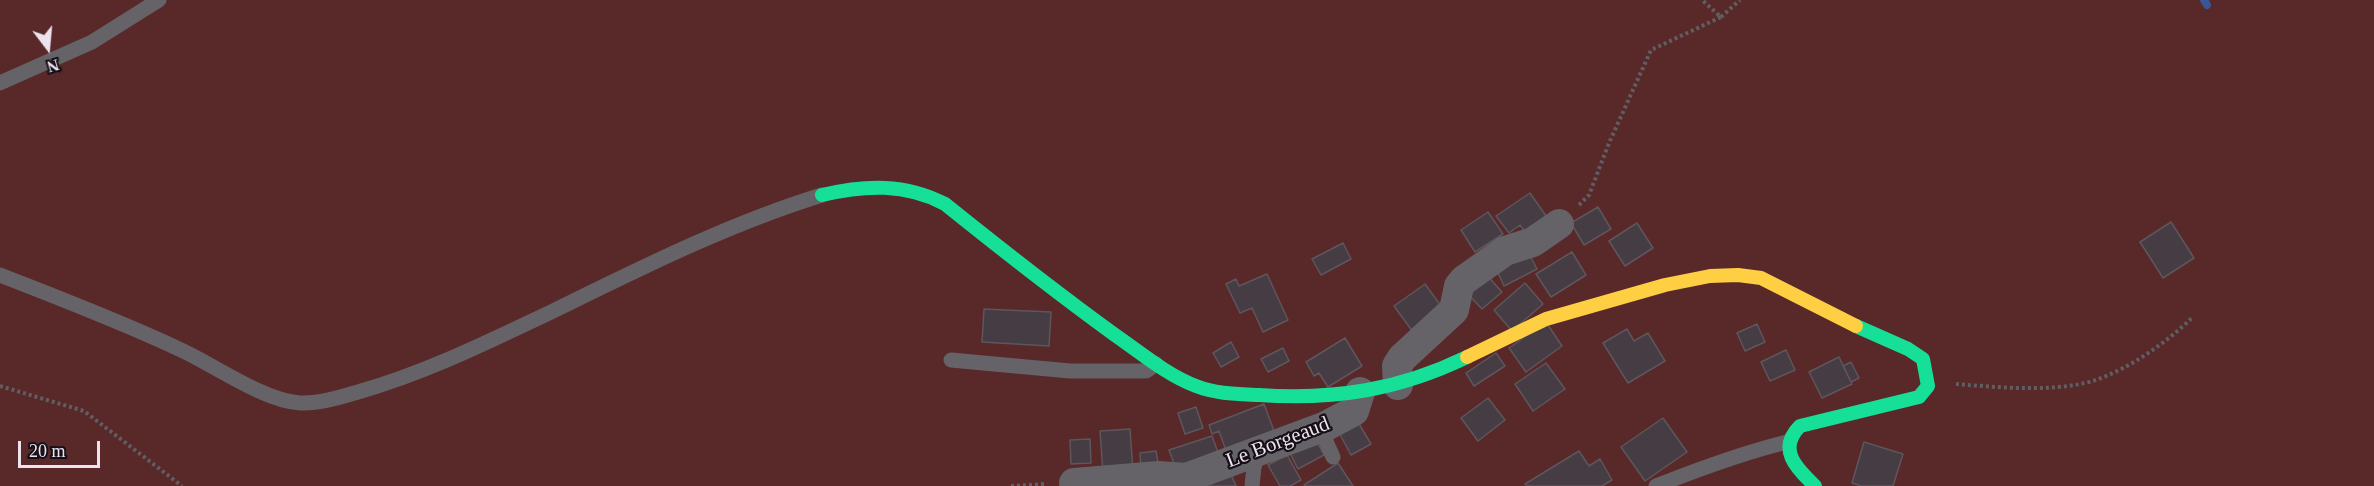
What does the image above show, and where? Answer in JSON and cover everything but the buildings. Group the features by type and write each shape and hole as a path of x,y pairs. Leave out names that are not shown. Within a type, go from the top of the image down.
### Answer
{"street":[{"path":"822,195 875,186 903,189 933,196 1062,297 1156,364 1182,380 1199,387 1242,396 1301,398 1360,392 1398,385 1434,373 1546,319 1710,276 1738,275 1761,278 1832,315 1908,349 1923,359 1928,386 1919,397 1800,426 1794,430 1787,442 1794,463 1800,473 1815,486"},
{"path":"1398,385 1397,366 1402,358 1454,310 1460,286 1464,280 1505,251 1533,242 1559,224"},
{"name":"Le Borgeaud","path":"1074,483 1159,476 1186,478 1320,428 1354,411 1360,392"}],"lane":[{"path":"0,83 92,42 159,0"},
{"path":"0,275 182,350 276,397 301,403 341,397 399,380 496,338 709,237 780,208 822,195"},
{"path":"951,360 1070,371 1146,371 1156,364"},
{"path":"1320,428 1333,457"},
{"path":"1656,486 1697,469 1764,447 1787,442"},
{"path":"1252,486 1254,467 1259,452"}],"path":[{"path":"1702,0 1721,17"},
{"path":"1559,224 1589,195 1609,143 1651,50 1721,17 1740,0"},
{"path":"1928,380 2042,389 2078,385 2104,377 2140,357 2174,335 2193,316"},
{"path":"0,386 84,411 182,486"},
{"path":"1011,486 1074,483"}],"shaded area":[{"path":"0,0 2374,0 2374,486 0,486"}],"waterway":[{"path":"2204,0 2207,5"}],"traffic: fast":[{"path":"822,195 854,189 900,189 915,192 945,204 1050,287 1144,356 1185,381 1211,391 1287,396 1340,394 1416,378 1467,357"},
{"path":"1815,486 1801,472 1792,458 1790,443 1793,434 1800,426 1919,397 1928,386 1923,359 1908,349 1856,326"}],"traffic: slow":[{"path":"1467,357 1546,319 1665,285 1710,276 1738,275 1761,278 1856,326"}]}
